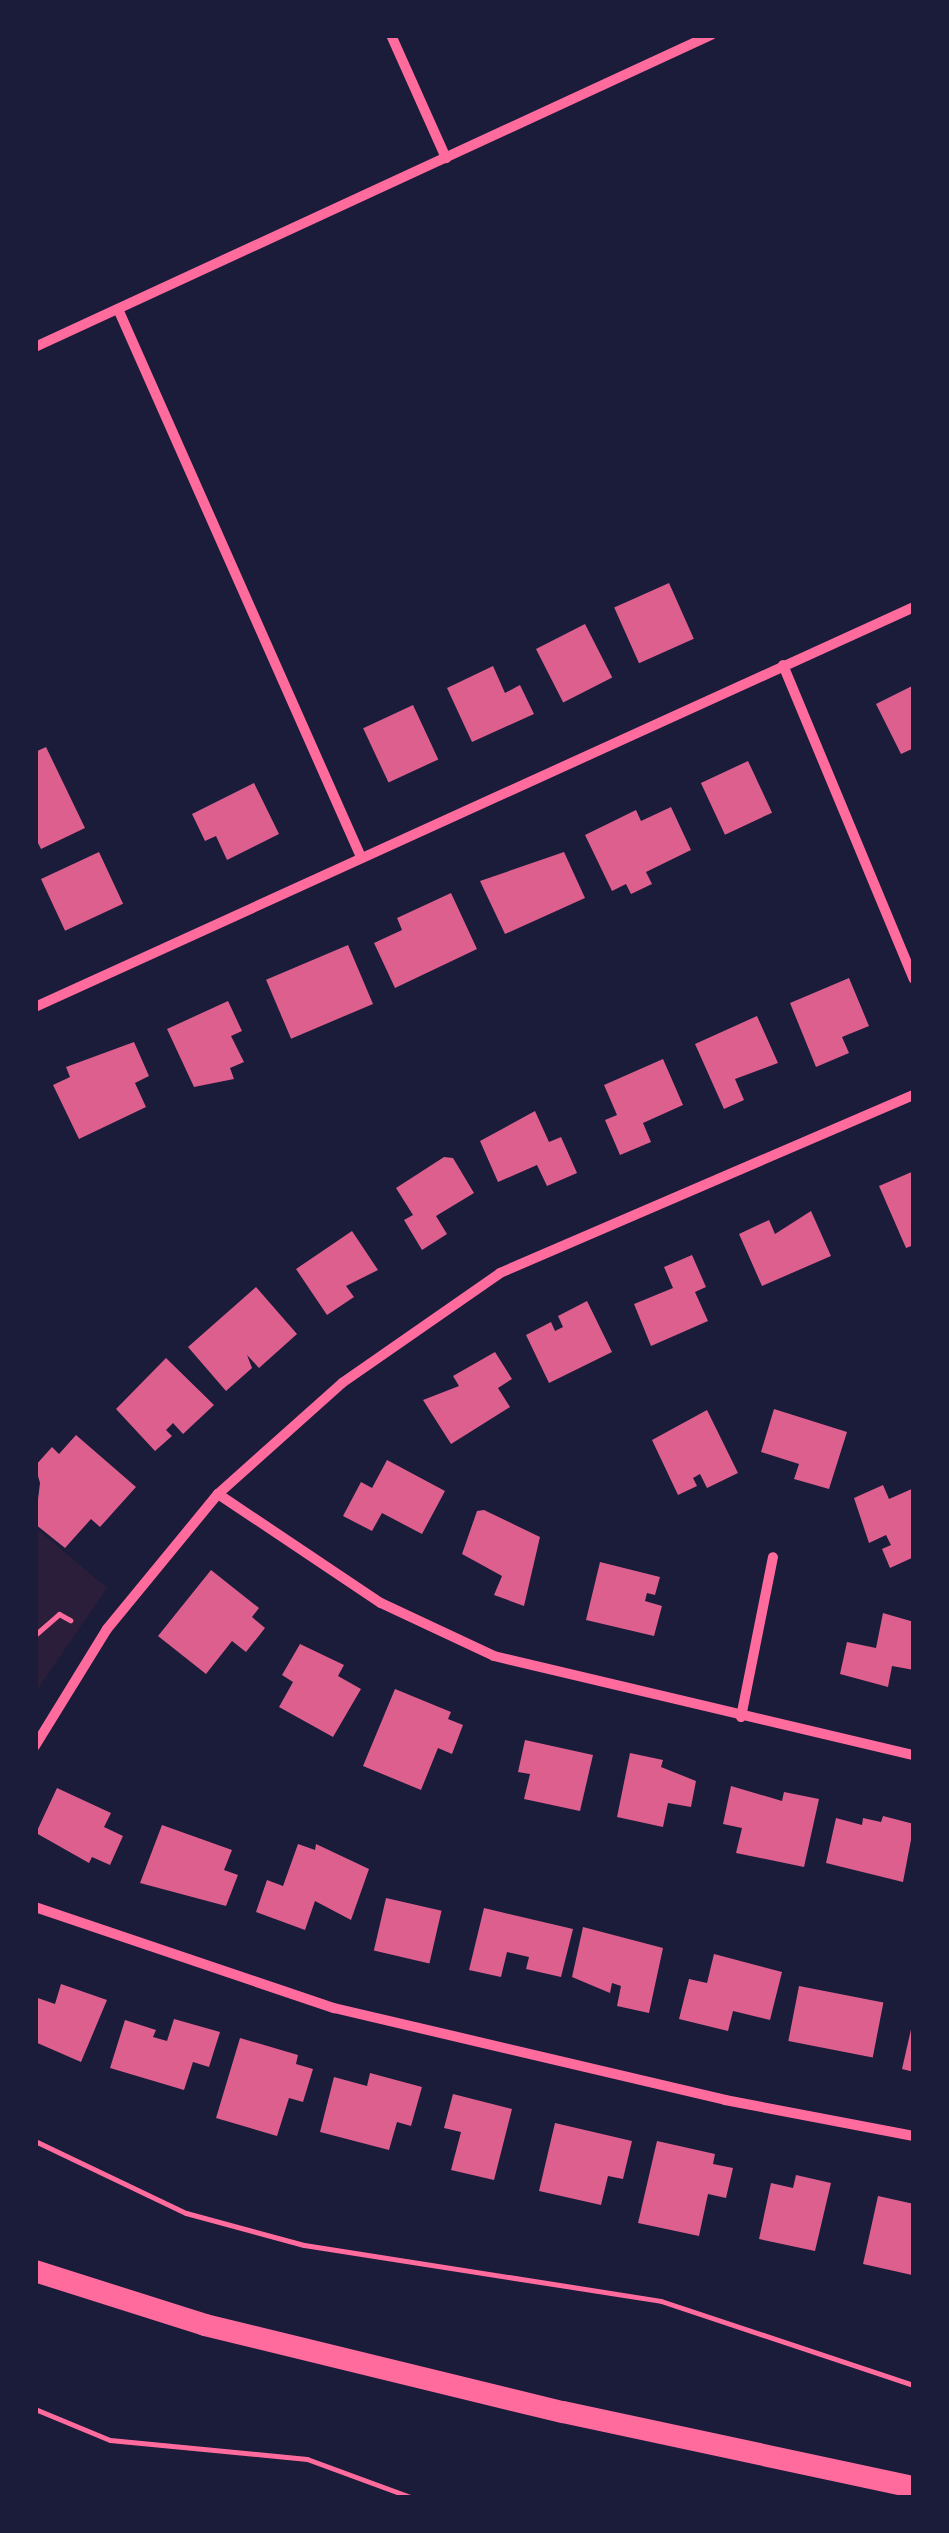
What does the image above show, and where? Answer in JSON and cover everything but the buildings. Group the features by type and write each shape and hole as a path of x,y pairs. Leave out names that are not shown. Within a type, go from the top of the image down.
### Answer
{"main road":[{"path":"35,2271 224,2330 914,2487"}],"street":[{"path":"391,35 446,158"},
{"path":"35,347 711,35"},
{"path":"118,309 360,857"},
{"path":"35,1007 914,607"},
{"path":"783,665 914,979"},
{"path":"35,1746 107,1629 218,1494 342,1383 500,1273 914,1095"},
{"path":"218,1494 381,1603 494,1656 914,1755"},
{"path":"741,1717 773,1558"},
{"path":"35,1907 334,2008 726,2100 914,2136"}],"path":[{"path":"35,1635 59,1614 70,1620"},
{"path":"35,2142 186,2214 304,2245 661,2302 914,2386"},
{"path":"35,2409 110,2440 307,2458 414,2498"}],"shaded area":[{"path":"35,1527 107,1588 35,1693"}]}
